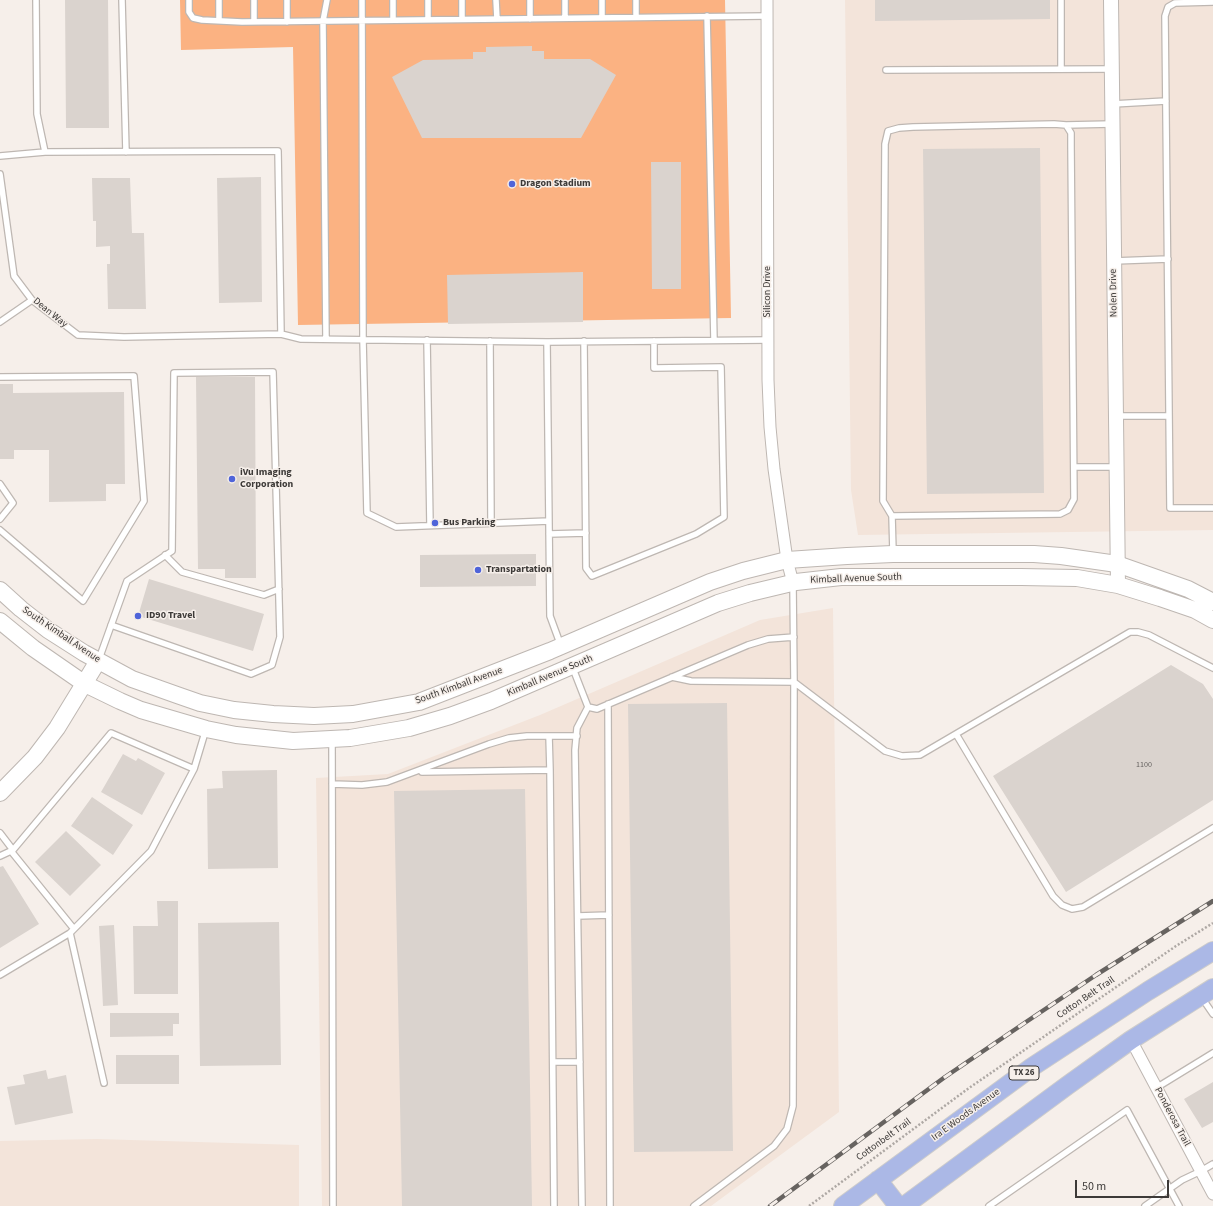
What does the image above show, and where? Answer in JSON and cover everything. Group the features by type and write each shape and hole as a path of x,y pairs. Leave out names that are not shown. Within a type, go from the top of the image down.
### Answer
{"main road":[{"path":"572,666 561,646 710,582 743,571 787,560 893,554 1034,554 1062,556 1117,564 1188,589 1213,602"},
{"name":"Kimball Avenue South","path":"332,739 350,738 409,728 491,701 718,603 750,593 793,583 840,577 1021,576 1077,578 1118,585 1195,610 1213,620"},
{"name":"South Kimball Avenue","path":"0,590 48,630 98,661 132,679 200,703 234,710 273,714 314,716 352,714 419,702 561,646"},
{"path":"0,621 34,648 85,684 141,710 206,729 236,735 293,741 332,739 331,715"},
{"path":"0,793 39,751 57,728 98,661"},
{"name":"Ira E Woods Avenue","path":"843,1206 1032,1067 1148,991 1213,952"},
{"path":"878,1180 905,1205 1068,1085 1132,1040 1207,992"}],"street":[{"name":"Silicon Drive","path":"767,0 768,340 770,427 774,469 787,560 793,583"},
{"name":"Nolen Drive","path":"1111,0 1118,585"},
{"name":"Ponderosa Trail","path":"1132,1040 1213,1194"}],"lane":[{"path":"36,0 37,114 45,152"},
{"path":"122,0 126,152"},
{"path":"189,0 189,12 193,18 202,20 254,22 767,16"},
{"path":"220,0 220,21"},
{"path":"254,0 254,22"},
{"path":"287,0 287,22"},
{"path":"326,339 323,21 327,0"},
{"path":"362,0 363,340 368,513 396,527 549,521"},
{"path":"393,0 393,20"},
{"path":"428,0 428,20"},
{"path":"462,0 462,19"},
{"path":"496,0 496,19"},
{"path":"530,0 530,19"},
{"path":"565,0 565,18"},
{"path":"602,0 602,18"},
{"path":"636,0 636,17"},
{"path":"1061,0 1061,69"},
{"path":"1213,2 1175,3 1168,7 1165,16 1170,508 1213,508"},
{"path":"708,16 714,340"},
{"path":"886,70 1112,69"},
{"path":"1112,104 1166,101"},
{"path":"893,554 892,516 883,500 885,144 888,131 899,128 913,127 1113,124"},
{"path":"892,516 1060,514 1068,510 1074,500 1071,133 1066,125"},
{"path":"0,156 45,152 278,151 281,334"},
{"name":"Dean Way","path":"0,174 14,276 32,300 78,335 124,337 281,334 301,339 547,342 768,340"},
{"path":"1114,261 1168,259"},
{"path":"0,322 32,300"},
{"path":"427,340 430,525"},
{"path":"490,341 491,523"},
{"path":"584,342 586,568 592,576 696,534 724,517 721,367 654,368 654,341"},
{"path":"547,342 550,616 561,646"},
{"path":"98,661 111,625 127,581 172,551 174,373 273,372 280,637 272,665 251,674 111,625"},
{"path":"0,377 134,376 144,501 83,601 0,530"},
{"path":"1116,416 1169,416"},
{"path":"1074,467 1116,467"},
{"path":"0,484 12,503 0,519"},
{"path":"549,534 586,533"},
{"path":"165,555 182,572 264,595 279,590"},
{"path":"694,1206 774,1146 787,1129 794,1106 793,583"},
{"path":"672,677 691,681 794,682 885,752 902,756 920,755 1130,632 1149,634 1213,668"},
{"path":"588,707 597,709 748,645 768,639 794,637"},
{"path":"572,666 588,707 577,728 575,750 582,1206"},
{"path":"608,704 610,1206"},
{"path":"0,975 72,931 151,851 194,769 206,729"},
{"path":"0,856 12,850 111,733 194,769"},
{"path":"956,734 1053,896 1062,905 1072,909 1083,907 1213,828"},
{"path":"332,784 362,785 387,782 509,738 527,736 577,736"},
{"path":"549,736 554,1206"},
{"path":"332,739 333,1206"},
{"path":"417,772 550,770"},
{"path":"0,833 72,931 104,1083"},
{"path":"578,916 609,915"},
{"path":"1207,992 1213,1014"},
{"path":"1156,1088 1213,1053"},
{"path":"553,1062 580,1062"},
{"path":"989,1206 1126,1110 1179,1206"},
{"path":"1145,1206 1182,1180 1201,1172 1213,1164"}],"path":[{"name":"Cotton Belt Trail","path":"969,1088 1176,946 1213,923"},
{"name":"Cottonbelt Trail","path":"809,1206 969,1088"}],"shaded area":[{"name":"Dragon Stadium","path":"180,0 725,0 731,318 298,325 293,47 181,50"},
{"path":"845,0 1213,0 1213,530 858,535 851,490"},
{"path":"833,608 839,1112 711,1206 322,1206 316,778 388,774 540,715 760,620"},
{"path":"97,1139 299,1145 299,1206 0,1206 0,1141"}],"building":[{"path":"65,0 108,0 109,128 66,128"},
{"path":"875,0 1050,0 1050,19 875,21"},
{"path":"532,46 532,51 544,51 544,59 590,59 616,75 581,138 422,138 392,77 423,60 473,59 473,52 486,52 486,47"},
{"path":"1040,148 1044,493 927,494 923,149"},
{"path":"651,162 681,162 681,289 652,289"},
{"path":"261,177 262,302 219,303 217,178"},
{"path":"92,178 130,178 132,233 144,233 146,309 108,309 107,264 110,264 110,246 96,247 96,221 93,221"},
{"path":"583,272 583,322 448,324 447,275"},
{"path":"196,377 255,377 256,578 225,578 225,569 198,569"},
{"path":"0,384 13,384 13,393 124,392 125,484 106,484 106,501 49,502 49,450 14,450 14,459 0,459"},
{"name":"Transpartation","path":"536,554 536,586 420,587 420,555"},
{"path":"149,579 264,614 253,651 138,616"},
{"path":"1171,665 1203,684 1213,699 1213,800 1066,892 993,776"},
{"path":"727,703 733,1151 634,1152 628,704"},
{"path":"123,754 136,761 138,758 165,773 142,815 101,792"},
{"path":"277,770 278,868 208,869 207,789 223,788 222,771"},
{"path":"525,789 532,1206 402,1206 394,791"},
{"path":"92,797 133,825 113,855 71,826"},
{"path":"66,831 101,865 70,896 35,862"},
{"path":"3,866 39,924 0,948 0,867"},
{"path":"157,901 178,901 178,994 134,994 133,926 158,926"},
{"path":"279,922 281,1065 200,1066 198,923"},
{"path":"114,925 118,1005 103,1006 99,926"},
{"path":"110,1013 179,1013 179,1024 173,1024 173,1036 110,1037"},
{"path":"116,1055 179,1055 179,1084 116,1084"},
{"path":"46,1070 48,1079 66,1075 73,1113 15,1125 7,1087 25,1084 23,1075"},
{"path":"1213,1082 1213,1122 1202,1128 1184,1099"}],"railway":[{"path":"770,1206 945,1077 1096,975 1213,901"}],"place":[{"name":"Dragon Stadium","path":"512,184"},
{"name":"iVu Imaging Corporation","path":"232,479"},
{"name":"Bus Parking","path":"435,523"},
{"name":"Transpartation","path":"478,570"},
{"name":"ID90 Travel","path":"138,616"}]}
